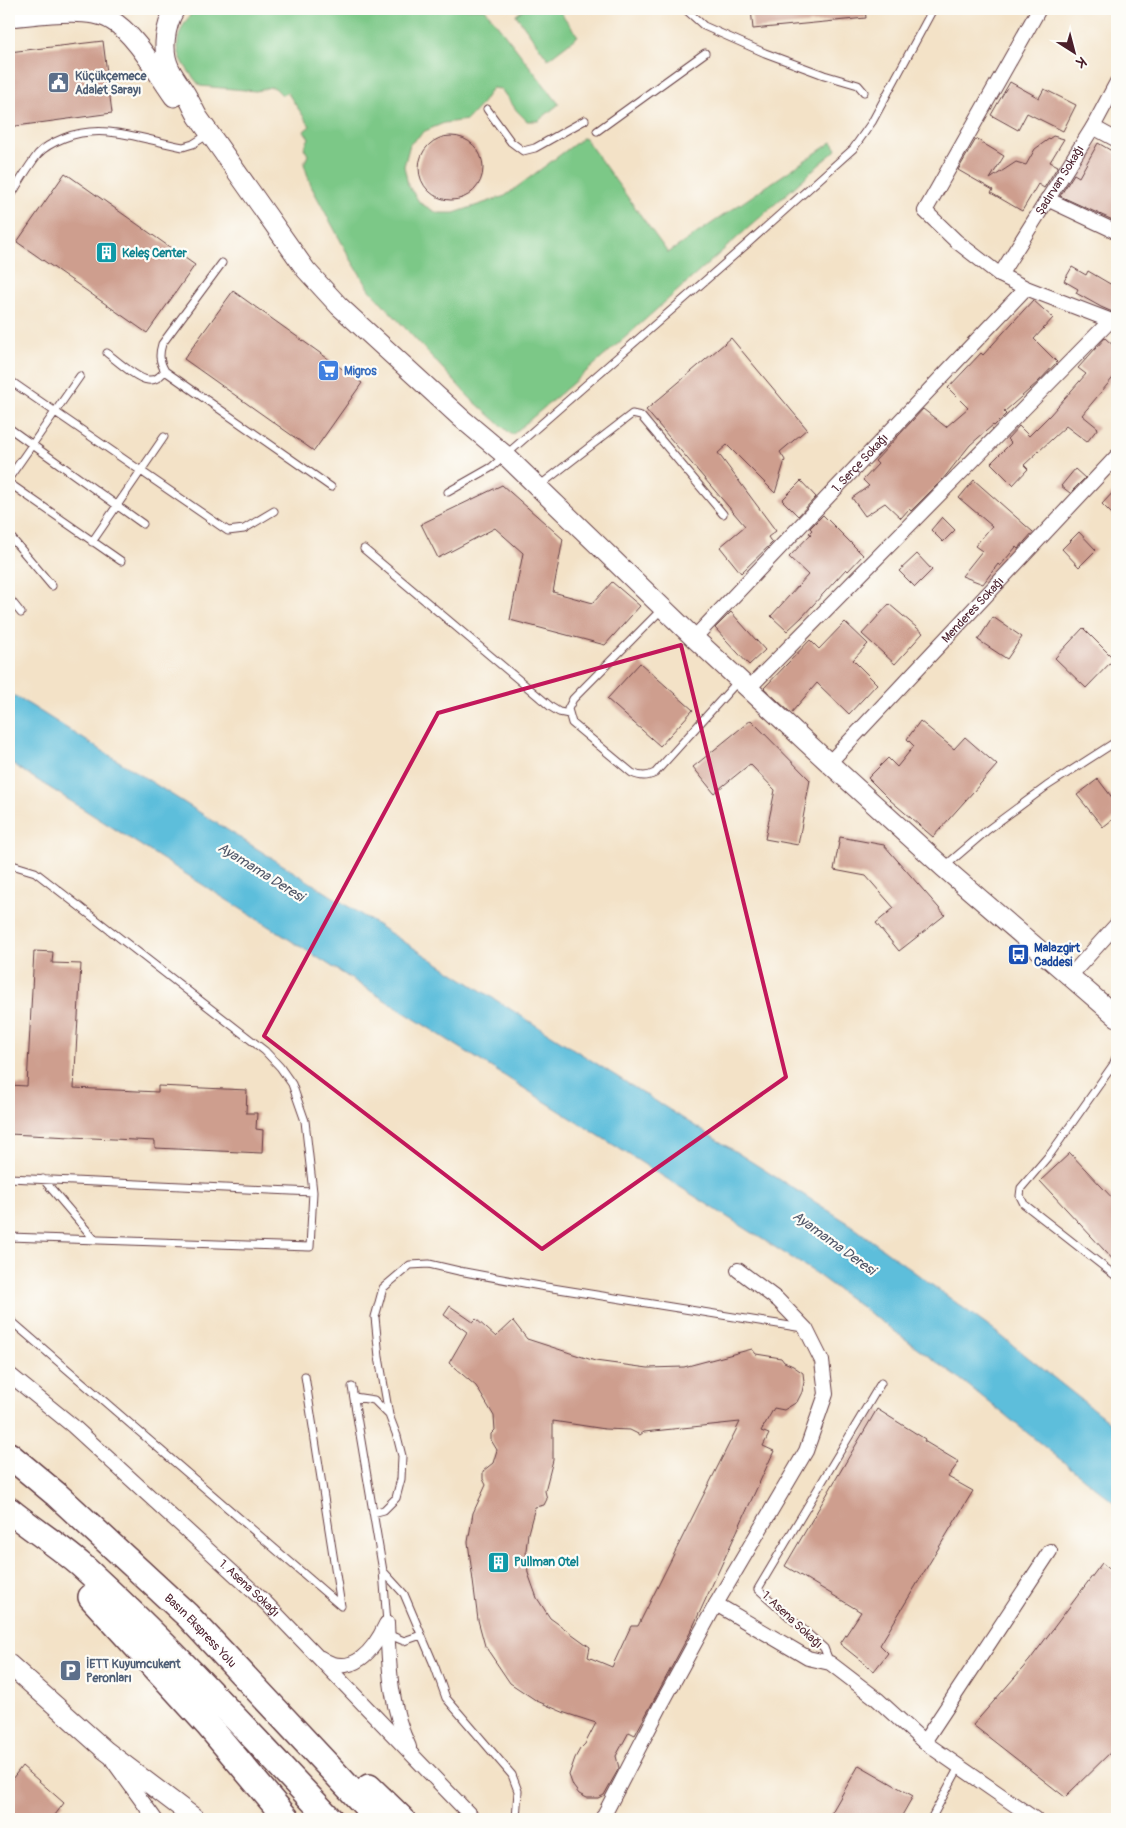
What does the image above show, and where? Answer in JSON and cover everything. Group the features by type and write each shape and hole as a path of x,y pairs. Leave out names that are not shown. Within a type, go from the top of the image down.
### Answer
{"highway":[{"name":"Basın Ekspress Yolu","path":"9,1456 57,1495 187,1615 378,1819"},
{"path":"9,1510 79,1564 152,1633 330,1819"},
{"path":"30,1528 76,1582 208,1724 287,1819"},
{"path":"187,1615 275,1693 402,1819"}],"main road":[{"path":"175,9 166,32 165,47 169,68 188,96 198,117 306,270 340,306 461,418 505,455 694,638 828,763 943,867 1117,1017"},
{"path":"9,17 75,12 110,18 122,27 132,39 175,99 198,117"},
{"path":"9,1664 105,1750 196,1819"}],"street":[{"path":"744,684 1114,322 1026,288 1000,275 956,241 925,211 1039,9"},
{"name":"Şadırvan Sokağı","path":"1000,275 1093,127 1117,82"},
{"path":"1093,127 1117,140"},
{"path":"1047,199 1117,232"},
{"name":"1. Serçe Sokağı","path":"694,638 1026,288"},
{"name":"Menderes Sokağı","path":"828,763 1117,456"},
{"path":"1070,976 1117,924"},
{"path":"602,1819 716,1604 806,1451 826,1394 822,1361 806,1329 778,1300 738,1270"},
{"name":"1. Asena Sokağı","path":"9,1374 73,1426 266,1604 474,1819"},
{"path":"924,1742 1050,1551"},
{"path":"716,1604 808,1658 830,1663"},
{"path":"312,1652 329,1663 338,1666 349,1664 360,1660 369,1652 387,1629"},
{"path":"387,1629 395,1711 401,1732 415,1758"},
{"name":"1. Asena Sokağı","path":"830,1663 877,1699 924,1742 1035,1819"},
{"path":"105,1750 155,1819"}],"lane":[{"path":"685,9 704,26 824,75 858,85 864,92"},
{"path":"448,492 492,466 505,455 853,149 872,122 933,9"},
{"path":"597,131 706,53"},
{"path":"487,109 511,142 523,152 535,148 585,120"},
{"path":"9,199 39,154 50,143 67,136 91,130 117,132 183,147 194,144 209,133"},
{"path":"222,263 162,344 159,357 165,371 330,487"},
{"path":"107,353 143,378 154,380 165,371"},
{"path":"9,478 80,376"},
{"path":"9,380 228,531 244,529 274,511"},
{"path":"538,487 632,414 641,416 723,514"},
{"path":"9,428 143,524"},
{"path":"92,542 164,437"},
{"path":"9,483 121,561"},
{"path":"9,536 52,586"},
{"path":"364,549 552,707 559,712 568,714"},
{"path":"9,598 21,613"},
{"path":"663,608 573,699 568,714 572,723 632,773 638,776 650,775 655,773 744,684"},
{"path":"943,867 986,831 1047,786 1117,741"},
{"path":"9,864 35,872 265,1051 280,1067 292,1084 305,1121 313,1192 310,1247 9,1237"},
{"path":"1117,1055 1113,1065 1051,1153 1021,1188 1020,1196 1024,1204 1117,1277"},
{"path":"9,1178 313,1192"},
{"path":"43,1179 95,1240"},
{"path":"374,1513 384,1510 396,1498 402,1479 402,1456 389,1416 379,1357 375,1317 383,1288 410,1265 429,1264 459,1272 540,1286 806,1329"},
{"path":"9,1319 341,1606 305,1376"},
{"name":"1. Asena Sokağı","path":"830,1663 824,1648 758,1589 881,1383"},
{"path":"352,1387 383,1571 387,1629 404,1641 421,1635"},
{"path":"354,1397 374,1400 389,1416"},
{"path":"383,1571 404,1594 436,1667 446,1698 512,1775 518,1791 516,1819"},
{"path":"931,1819 959,1767"}],"highlighted area":[{"path":"681,645 786,1077 542,1249 264,1036 438,713"}],"green space":[{"path":"195,9 485,9 559,104 538,121 527,121 501,89 492,88 480,106 467,120 444,123 425,131 410,144 404,166 408,185 420,203 437,213 454,213 505,196 584,137 668,253 832,142 837,149 594,365 512,435 470,398 370,290 350,258 311,186 304,164 308,155 304,148 309,138 304,131 310,126 287,92 282,95 275,88 270,87 256,91 200,86 185,66 180,57 178,40 186,21"},
{"path":"524,9 558,9 578,36 548,59 516,15"}],"water":[{"name":"Ayamama Deresi","path":"9,693 845,1221 1000,1335 1117,1428 1117,1505 964,1382 811,1270 9,762"}],"building":[{"path":"751,9 865,9 866,18 753,29"},
{"name":"Küçükçemece Adalet Sarayı","path":"103,41 112,113 9,127 9,52"},
{"path":"1010,82 1039,98 1044,89 1076,105 1063,131 1027,113 1018,130 991,115"},
{"path":"451,136 469,141 474,145 478,150 483,168 478,186 474,191 469,195 451,200 433,195 428,191 424,186 419,168 424,150 428,145 433,141"},
{"path":"1053,136 1064,139 1050,162 1058,166 1044,188 1038,184 1022,211 991,193 993,190 958,170 976,139 1004,156 990,179 1016,162 1026,165 1035,149"},
{"path":"1098,143 1117,154 1117,222 1060,196 1074,174 1079,177"},
{"name":"Keleş Center","path":"65,173 195,265 147,333 17,242"},
{"path":"1072,267 1086,275 1088,271 1117,288 1117,314 1076,293 1078,289 1064,281"},
{"path":"233,291 362,383 314,451 184,359"},
{"path":"1033,300 1053,318 1034,339 1057,362 1038,382 1004,412 1006,414 994,426 970,445 943,479 911,511 909,509 901,518 885,503 865,516 852,498 869,486 863,480 878,464 875,461 923,409 946,427 968,408 948,388 981,353 983,355"},
{"path":"731,338 807,429 780,452 785,460 775,493 727,445 718,453 776,531 768,537 772,543 741,573 720,547 745,526 646,410"},
{"path":"1105,338 1117,349 1117,373 1082,415 1098,428 1087,442 1066,426 1024,465 1028,469 1013,485 991,463 1011,443 1007,439 1019,426 1029,436 1050,415 1086,374 1078,368"},
{"path":"1075,469 1085,478 1070,493 1061,486"},
{"path":"974,480 1033,532 1018,549 1016,547 1000,566 998,564 983,584 962,576 982,551 975,546 992,526 959,498"},
{"path":"801,481 816,497 798,516 782,500"},
{"path":"502,485 563,539 553,592 593,603 612,582 640,606 605,645 510,620 523,553 495,528 438,558 421,524"},
{"path":"1117,488 1117,519 1102,504"},
{"path":"823,515 863,555 848,571 846,569 787,631 771,616 808,575 789,557 811,534 809,533 812,530 810,528"},
{"path":"942,517 955,530 943,542 931,530"},
{"path":"1079,532 1096,550 1079,567 1062,549"},
{"path":"917,554 932,570 915,587 899,571"},
{"path":"889,604 923,633 895,664 862,634"},
{"path":"731,612 765,650 749,665 715,628"},
{"path":"993,617 1022,637 1007,659 978,640"},
{"path":"845,622 868,644 853,660 877,684 849,714 817,683 791,713 764,688 810,640 819,649"},
{"path":"1083,628 1114,659 1086,688 1055,658"},
{"path":"640,663 693,710 660,746 607,699"},
{"path":"751,720 810,780 798,845 765,839 775,790 750,764 714,793 693,767"},
{"path":"920,721 954,749 965,737 997,765 933,837 890,800 868,778 888,758 897,767 914,746 907,739"},
{"path":"1098,779 1117,804 1117,816 1103,827 1077,795"},
{"path":"840,837 884,845 945,915 899,951 876,923 894,908 866,876 834,870"},
{"path":"34,951 53,952 52,963 81,964 74,1088 158,1092 158,1086 247,1090 246,1113 257,1113 256,1129 263,1130 262,1153 155,1148 155,1141 9,1134 9,1085 27,1086"},
{"path":"1070,1153 1117,1203 1117,1264 1040,1181"},
{"name":"Pullman Otel","path":"450,1306 473,1322 476,1319 496,1337 513,1321 527,1339 595,1361 648,1368 684,1367 752,1349 756,1354 781,1358 784,1362 803,1373 802,1392 797,1402 784,1410 774,1408 761,1431 769,1434 763,1446 774,1451 691,1631 635,1735 629,1732 616,1756 619,1768 604,1795 598,1798 587,1798 579,1794 573,1786 569,1775 575,1758 596,1723 537,1701 510,1683 485,1646 478,1620 468,1542 473,1513 486,1485 483,1479 483,1471 493,1463 497,1450 491,1440 491,1434 495,1430 494,1416 476,1386 449,1363 467,1332 444,1315","holes":["553,1421 605,1429 630,1430 640,1435 644,1432 740,1422 638,1626 631,1626 612,1667 588,1657 590,1647 550,1618 537,1598 528,1573 526,1550 528,1533 535,1507 544,1505 547,1499 545,1491 553,1460"]},
{"path":"877,1409 959,1462 948,1477 973,1491 880,1645 888,1653 874,1671 840,1644 861,1612 785,1566"},
{"path":"1102,1563 1117,1575 1117,1746 1065,1797 973,1725 1029,1661"},
{"path":"859,1765 913,1796 900,1819 828,1819"},
{"path":"22,1766 64,1803 52,1819 9,1819 9,1783"}],"place":[{"name":"Küçükçemece Adalet Sarayı","path":"59,83"},
{"name":"Keleş Center","path":"106,253"},
{"name":"Migros","path":"328,371"},
{"name":"Malazgirt Caddesi","path":"1018,955"},
{"name":"Pullman Otel","path":"498,1562"},
{"name":"İETT Kuyumcukent Peronları","path":"70,1671"}]}
